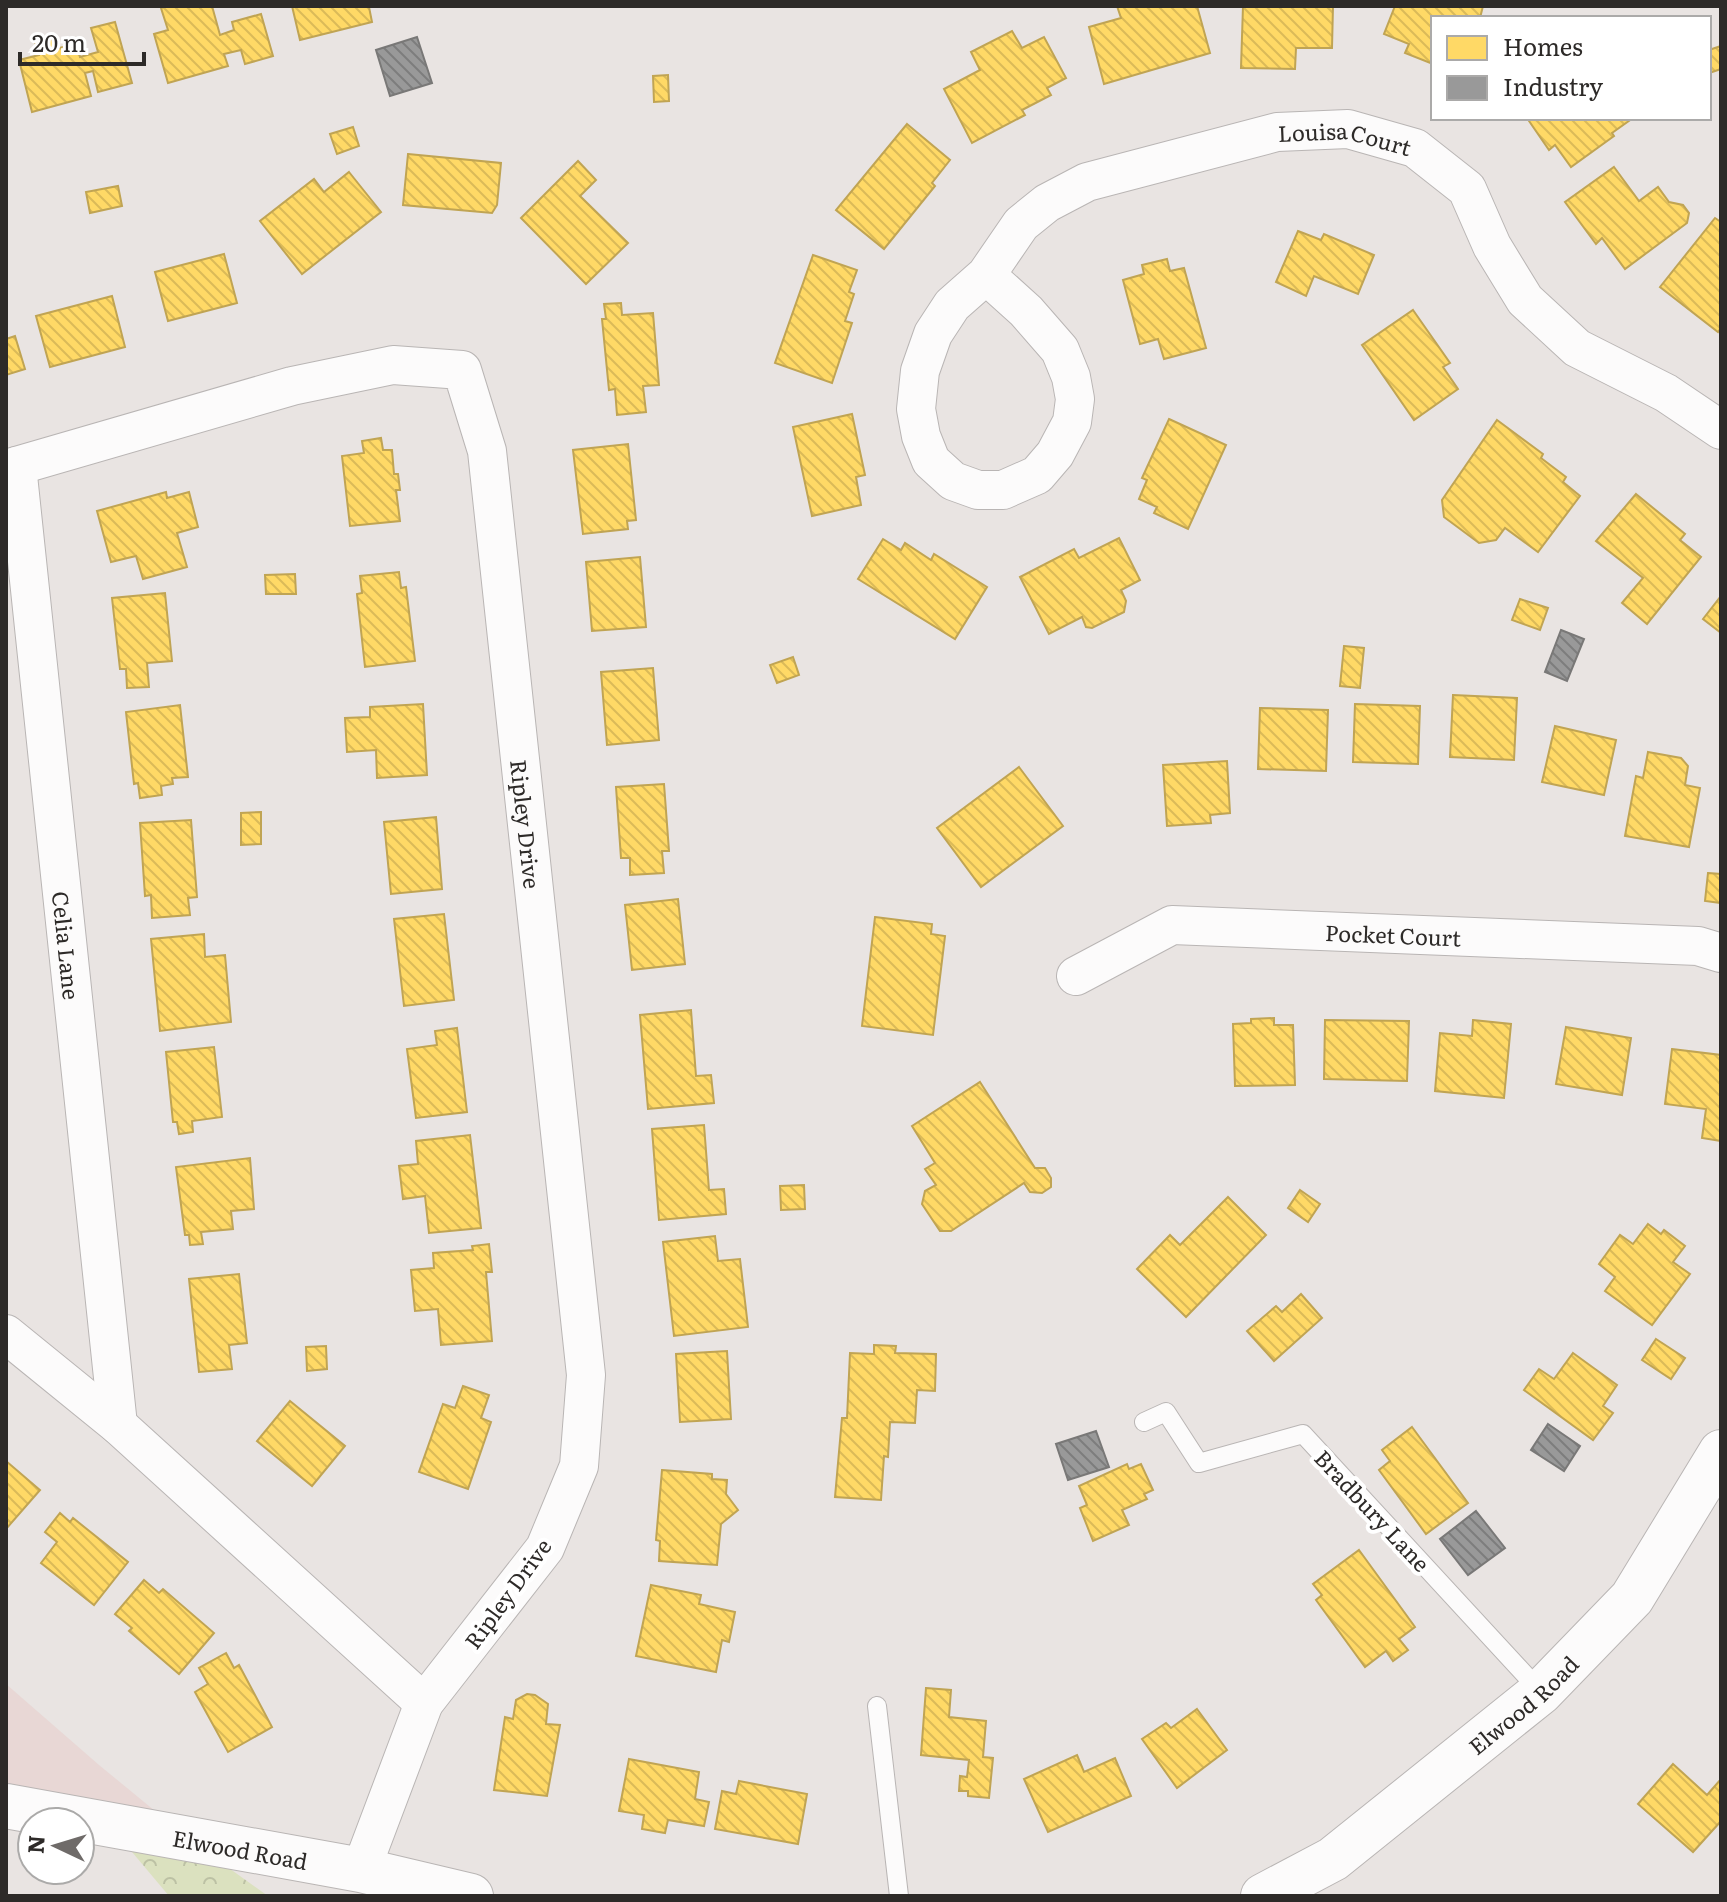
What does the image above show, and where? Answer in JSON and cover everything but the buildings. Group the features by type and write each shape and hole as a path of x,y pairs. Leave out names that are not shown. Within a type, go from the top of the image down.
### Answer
{"main road":[{"name":"Elwood Road","path":"1263,1896 1333,1859 1541,1692 1632,1598 1721,1452"},
{"name":"Elwood Road","path":"6,1806 361,1870 471,1896"}],"street":[{"name":"Louisa Court","path":"986,275 1026,311 1060,350 1071,377 1075,399 1072,422 1055,454 1037,475 1003,490 978,490 953,481 931,461 921,436 916,409 920,371 933,334 952,305 986,275 1021,224 1047,203 1087,182 1277,132 1348,129 1415,148 1467,189 1492,246 1525,300 1577,348 1666,393 1721,430"},
{"name":"Ripley Drive","path":"11,467 292,386 393,365 462,370 487,451 586,1375 579,1466 545,1548 424,1703 361,1870"},
{"name":"Celia Lane","path":"11,467 118,1425"},
{"name":"Pocket Court","path":"1076,976 1172,925 1698,946 1721,953"},
{"path":"6,1334 118,1425 424,1703"}],"lane":[{"name":"Bradbury Lane","path":"1144,1422 1166,1412 1199,1463 1303,1434 1541,1692"},
{"path":"877,1706 899,1896"}],"shaded area":[{"path":"6,1684 194,1843 96,1822 96,1806 20,1806 6,1803"}],"green space":[{"path":"111,1827 194,1843 268,1896 169,1896"}]}
